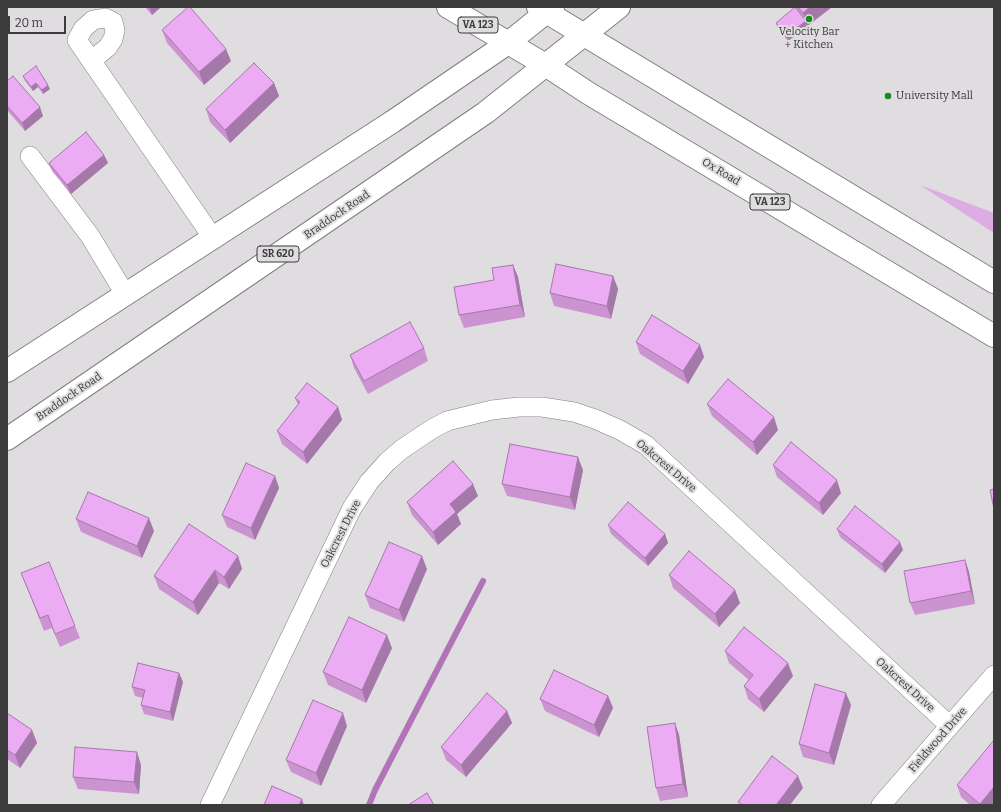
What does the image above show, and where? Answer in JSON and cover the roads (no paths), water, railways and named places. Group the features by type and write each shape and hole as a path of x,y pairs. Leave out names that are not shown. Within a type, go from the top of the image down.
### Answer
{"main road":[{"name":"Ox Road","path":"448,7 547,66 588,93 994,336"},
{"name":"Braddock Road","path":"7,439 479,118 547,66 619,7"},
{"path":"7,371 392,122 508,43 546,9 584,36 994,282"}],"street":[{"path":"92,61 213,238"},
{"path":"30,156 90,236 125,294"},
{"name":"Oakcrest Drive","path":"210,805 352,508 369,482 387,462 402,449 447,421 492,410 518,407 542,407 574,412 620,430 646,445 950,726"},
{"name":"Fieldwood Drive","path":"881,805 994,675"}],"waterway":[{"path":"369,805 375,790 483,581"}],"place":[{"name":"Velocity Bar + Kitchen","path":"809,19"},
{"name":"University Mall","path":"888,96"}]}
